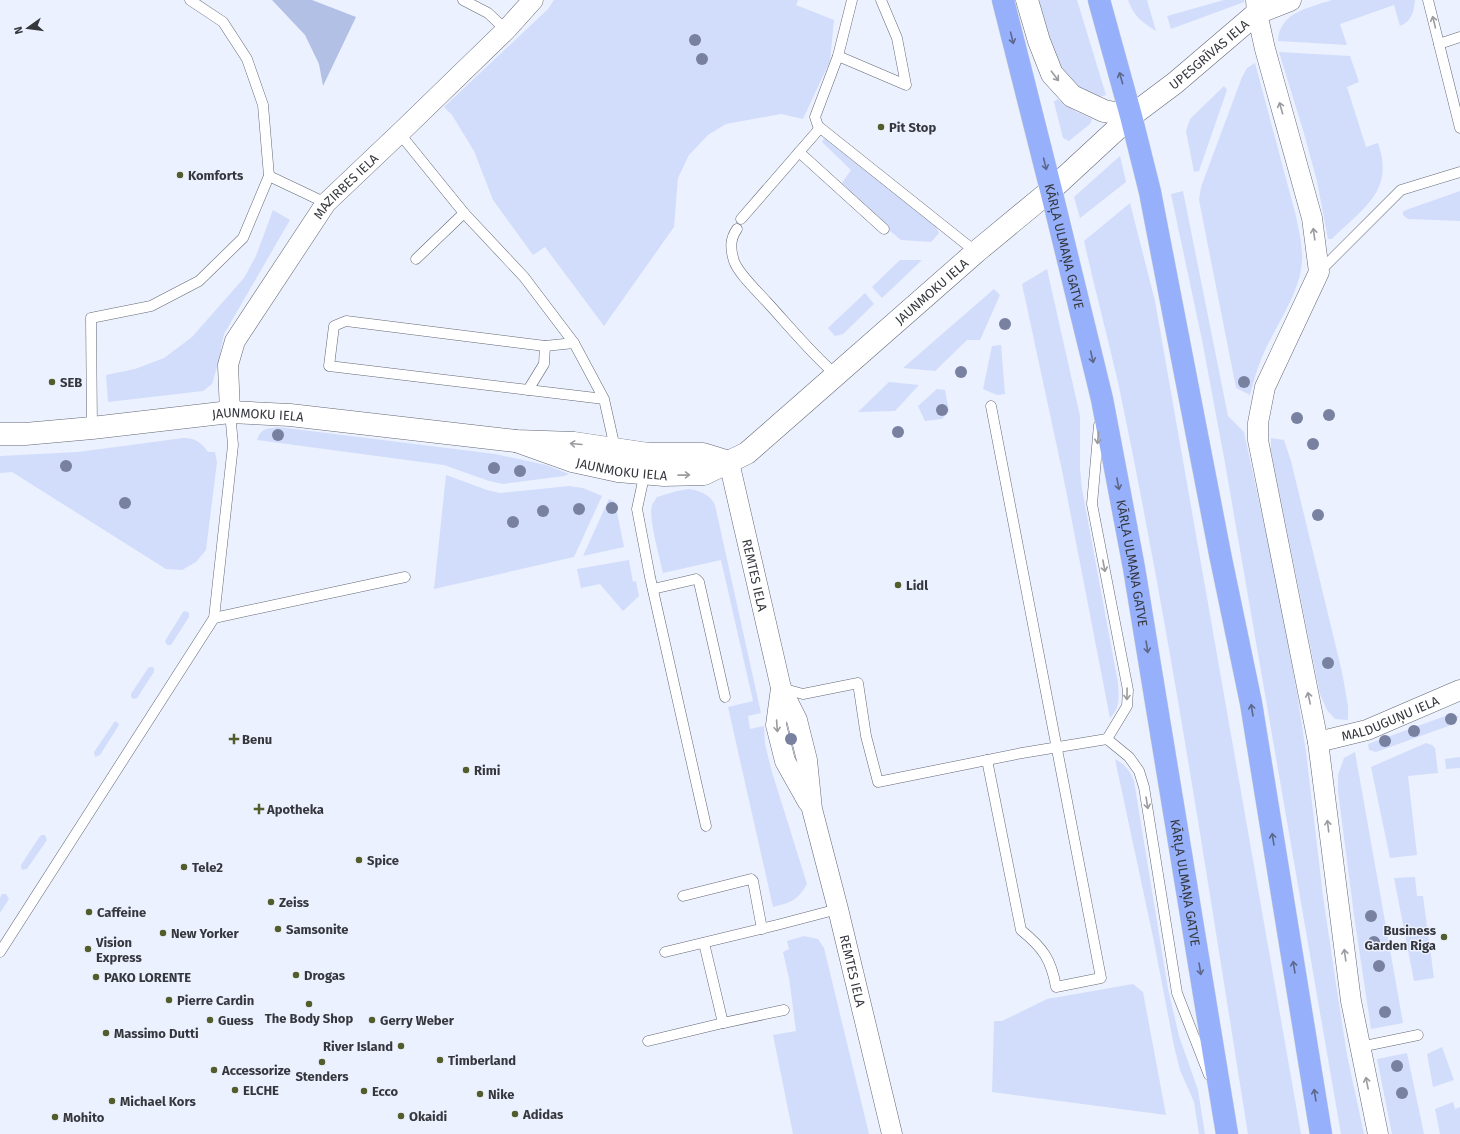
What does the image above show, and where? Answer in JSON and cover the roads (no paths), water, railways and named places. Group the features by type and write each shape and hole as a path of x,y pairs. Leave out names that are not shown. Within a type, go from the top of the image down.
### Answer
{"highway":[{"name":"KĀRĻA ULMAŅA GATVE","path":"1003,0 1102,399 1134,568 1226,1125"},
{"path":"1099,0 1150,192 1220,554 1251,703 1321,1134"}],"street":[{"name":"MAZIRBES IELA","path":"230,412 228,365 235,341 326,203 400,134 506,30 533,0"},
{"path":"1027,0 1039,41 1052,74 1072,96 1104,111 1131,116"},
{"name":"UPESGRĪVAS IELA","path":"1131,116 1175,84 1257,6 1290,0"},
{"path":"1257,6 1264,49 1312,218 1319,272 1264,387 1258,422 1258,440 1318,742 1350,993 1378,1134"},
{"name":"JAUNMOKU IELA","path":"516,441 572,461 618,471 703,454 729,462 748,453 835,374 976,252 1051,190 1131,116"},
{"name":"JAUNMOKU IELA","path":"0,434 25,434 92,428 230,412 290,415 516,441 574,443 615,448 647,464"},
{"name":"REMTES IELA","path":"729,462 781,688 798,720 807,760 812,809 838,908 892,1134"},
{"name":"MALDUGUŅU IELA","path":"1318,742 1367,730 1460,690"}],"lane":[{"path":"92,428 91,318 151,306 199,281 243,238 269,176 263,105 247,59 222,22 190,0"},
{"path":"463,0 488,13 506,30"},
{"path":"852,0 838,56 815,117 818,126 976,252"},
{"path":"838,56 906,85 897,38 881,0"},
{"path":"1428,0 1460,128"},
{"path":"1440,44 1460,37"},
{"path":"741,219 820,128"},
{"path":"400,134 464,213 524,277 574,343 604,399 615,448"},
{"path":"799,152 884,229"},
{"path":"1319,272 1401,190 1460,172"},
{"path":"269,176 326,203"},
{"path":"416,259 464,213"},
{"path":"737,229 732,237 731,247 734,262 746,279 817,358 835,374"},
{"path":"574,343 544,346 346,321 334,326 329,366 604,399"},
{"path":"528,390 544,364 544,346"},
{"path":"781,688 803,694 858,684 866,736 878,782 987,760 1107,739 1127,706 1128,690 1092,504 1102,399"},
{"path":"987,760 1021,930 1038,945 1049,959 1056,987 1101,978 1058,748 991,406"},
{"path":"0,952 214,618 232,445 230,412"},
{"path":"647,464 637,509 653,589 706,826"},
{"path":"214,618 405,577"},
{"path":"653,589 696,579 699,582 725,697"},
{"path":"1107,739 1129,757 1139,771 1144,787 1177,993 1226,1125"},
{"path":"682,896 751,879 753,881 762,929"},
{"path":"665,952 762,929 838,908"},
{"path":"704,943 723,1023"},
{"path":"648,1042 723,1023 784,1010"},
{"path":"1360,1047 1418,1035"}],"place":[{"name":"Pit Stop","path":"881,127"},
{"name":"Komforts","path":"180,175"},
{"name":"SEB","path":"52,382"},
{"name":"Lidl","path":"898,585"},
{"name":"Benu","path":"234,739"},
{"name":"Rimi","path":"466,770"},
{"name":"Apotheka","path":"259,809"},
{"name":"Spice","path":"359,860"},
{"name":"Tele2","path":"184,867"},
{"name":"Zeiss","path":"271,902"},
{"name":"Caffeine","path":"89,912"},
{"name":"Samsonite","path":"278,929"},
{"name":"New Yorker","path":"163,933"},
{"name":"Business Garden Riga","path":"1444,937"},
{"name":"Vision Express","path":"88,949"},
{"name":"Drogas","path":"296,975"},
{"name":"PAKO LORENTE","path":"96,977"},
{"name":"Pierre Cardin","path":"169,1000"},
{"name":"The Body Shop","path":"309,1004"},
{"name":"Guess","path":"210,1020"},
{"name":"Gerry Weber","path":"372,1020"},
{"name":"Massimo Dutti","path":"106,1033"},
{"name":"River Island","path":"401,1046"},
{"name":"Timberland","path":"440,1060"},
{"name":"Stenders","path":"322,1062"},
{"name":"Accessorize","path":"214,1070"},
{"name":"ELCHE","path":"235,1090"},
{"name":"Ecco","path":"364,1091"},
{"name":"Nike","path":"480,1094"},
{"name":"Michael Kors","path":"112,1101"},
{"name":"Adidas","path":"515,1114"},
{"name":"Okaidi","path":"401,1116"},
{"name":"Mohito","path":"55,1117"}]}
